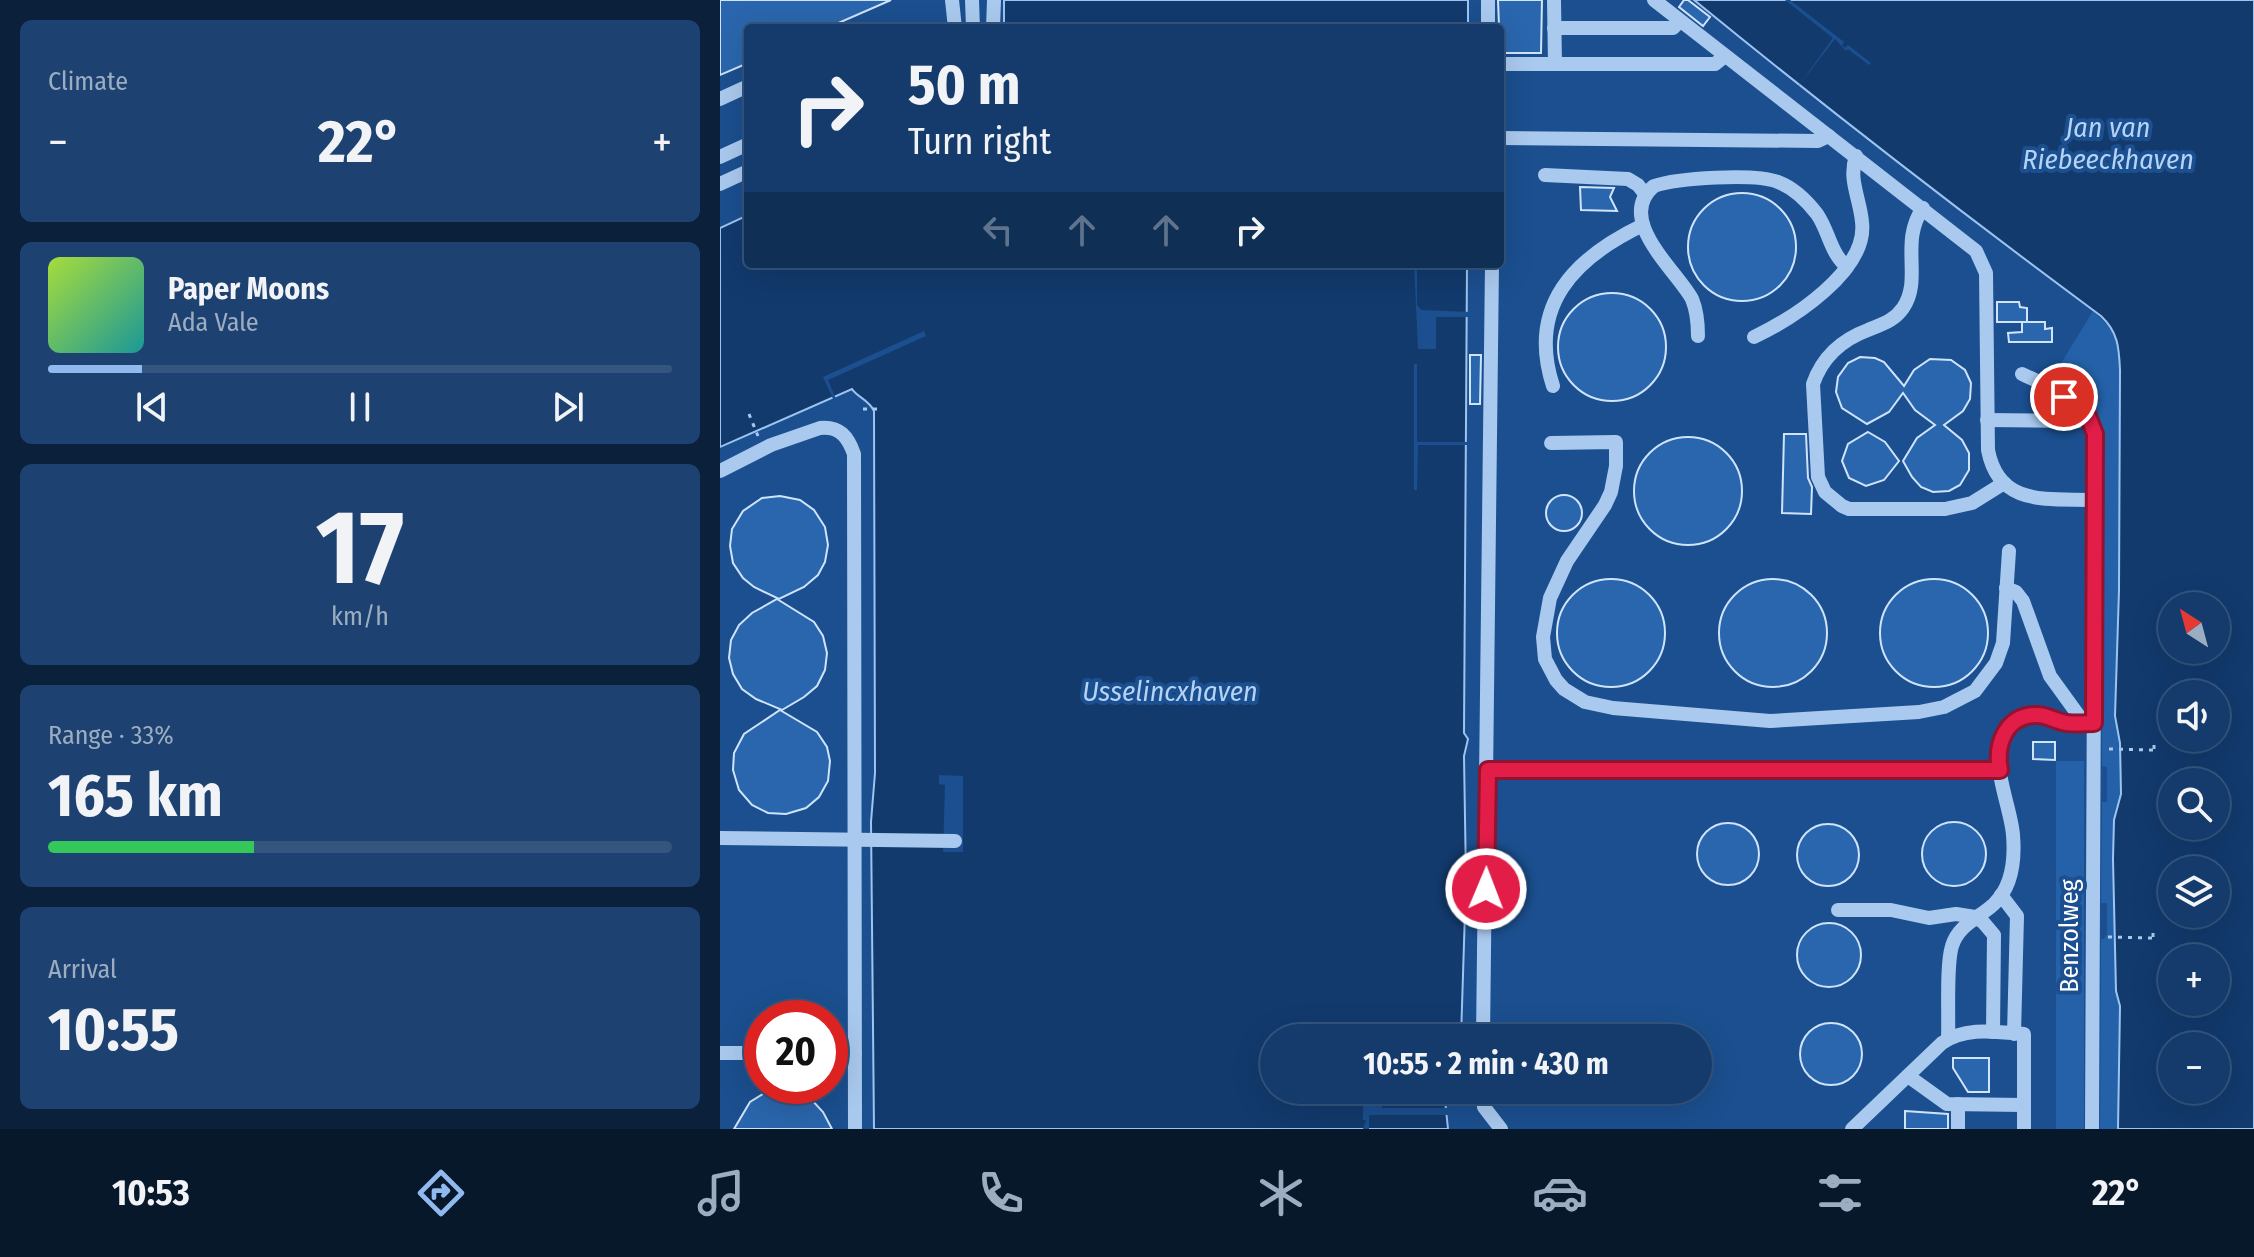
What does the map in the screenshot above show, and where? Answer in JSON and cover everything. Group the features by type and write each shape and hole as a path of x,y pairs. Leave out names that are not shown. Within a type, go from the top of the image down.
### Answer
{"street":[{"path":"952,0 955,24"},
{"path":"972,0 973,24"},
{"path":"993,24 994,0"},
{"path":"1488,0 1488,24"},
{"path":"1554,0 1555,64"},
{"path":"1654,0 1971,245 1984,265 1990,459 2004,483 2030,498 2095,500"},
{"path":"1554,28 1673,28 1680,21"},
{"path":"1504,64 1715,64 1725,56"},
{"path":"720,99 744,88"},
{"path":"1504,138 1818,141 1829,136"},
{"path":"720,157 744,146"},
{"path":"1754,337 1802,310 1855,257 1863,223 1852,175 1856,156"},
{"path":"720,184 744,173"},
{"path":"1545,175 1628,179 1645,194"},
{"path":"1698,336 1693,302 1648,238 1643,225 1645,194 1654,186 1685,180 1757,178 1778,182 1800,195 1817,214 1834,253 1847,267"},
{"path":"1923,208 1911,234 1911,287 1902,310 1889,321 1848,340 1831,352 1817,372 1813,384 1818,477 1830,498 1849,509 1945,509 1972,503 2004,483"},
{"path":"1553,386 1546,362 1545,338 1558,291 1606,246 1643,225"},
{"path":"1483,1024 1492,268"},
{"path":"1987,420 2078,421 2088,416 2049,387 2022,374"},
{"name":"Benzolweg","path":"2088,416 2095,434 2089,723 2100,746 2092,1129"},
{"path":"720,471 771,445 820,428 836,429 842,433 854,454 855,1129"},
{"path":"1551,443 1616,442 1611,492 1567,561 1550,598 1544,626 1543,648 1550,670 1564,689 1585,702 1613,708 1770,721 1919,712 1944,707 1975,691 1996,663 2003,643 2009,551"},
{"path":"2006,588 2016,592 2023,601 2043,662 2089,723"},
{"path":"1948,1038 1951,948 1959,932 1993,906 2012,873 2013,835 1998,757 1999,742 2007,729 2021,719 2040,715 2070,724 2089,723"},
{"path":"1488,770 2000,770"},
{"path":"720,838 955,841"},
{"path":"2001,895 2017,916 2014,1034"},
{"path":"1838,910 1891,910 1929,918 1956,914 1975,917 1983,922 1994,935 1993,1032"},
{"path":"1852,1129 1948,1038 1972,1031 2024,1034 2024,1129"},
{"path":"720,1053 744,1053"},
{"path":"848,1053 855,1053"},
{"path":"1908,1076 1947,1104 2024,1105"},
{"path":"1483,1104 1501,1129"},
{"path":"1958,1104 1958,1129"}],"path":[{"path":"863,409 880,409"},
{"path":"749,414 758,436"},
{"path":"2100,746 2154,749"},
{"path":"2102,937 2153,938"}],"shaded area":[{"path":"2093,311 2115,333 2119,350 2119,590 2115,716 2120,743 2121,794 2113,828 2116,991 2120,1006 2118,1129 2100,1129 2101,939 2107,934 2107,903 2101,903 2102,802 2107,802 2107,767 2102,766 2101,424 2095,411 2052,378"},
{"path":"2056,761 2084,761 2084,1129 2056,1129"}],"water":[{"path":"1004,0 1468,0 1468,24 1004,24"},
{"name":"Jan van Riebeeckhaven","path":"1694,0 2254,0 2254,1129 2118,1129 2120,1006 2116,991 2113,859 2114,820 2121,794 2120,743 2115,716 2120,370 2114,334 2101,316 1895,160"},
{"name":"Usselincxhaven","path":"744,217 744,268 1467,268 1464,733 1468,739 1464,756 1466,880 1461,1024 1260,1024 1260,1104 1445,1104 1448,1129 874,1129 871,822 875,773 874,411 852,389 720,447 720,228"}],"pier":[{"path":"1785,0 1790,0 1844,42 1842,45 1845,48 1848,45 1871,63 1869,65 1848,49 1846,51 1835,39 1797,88 1833,38"},
{"path":"1414,268 1417,268 1417,305 1421,310 1471,312 1471,317 1436,317 1436,349 1418,349"},
{"path":"924,331 926,336 828,380 836,399 834,401 823,377"},
{"path":"1414,364 1417,364 1417,442 1470,442 1470,445 1418,445 1417,490 1414,490"},
{"path":"939,775 963,776 963,852 943,852 945,785 939,784"},
{"path":"1363,1104 1382,1104 1382,1108 1450,1108 1451,1115 1369,1115 1369,1129 1363,1129 1366,1120 1363,1120"}],"building":[{"path":"720,0 891,0 836,24 744,24 744,65 720,75"},
{"path":"1498,0 1542,0 1541,53 1504,53 1504,24 1499,24"},
{"path":"1684,0 1710,17 1703,26 1679,7"},
{"path":"1580,187 1614,188 1610,197 1617,211 1581,210"},
{"path":"1742,193 1763,197 1780,209 1792,226 1796,247 1792,268 1780,285 1763,297 1742,301 1721,297 1704,285 1692,268 1688,247 1692,226 1704,209 1721,197"},
{"path":"1612,293 1633,297 1650,309 1662,326 1666,347 1662,368 1650,385 1633,397 1612,401 1591,397 1574,385 1562,368 1558,347 1562,326 1574,309 1591,297"},
{"path":"1997,302 2019,302 2020,307 2027,308 2027,322 1997,322"},
{"path":"2022,322 2045,322 2045,329 2052,328 2052,342 2009,342 2008,333 2022,332"},
{"path":"1470,355 1481,355 1480,404 1470,404"},
{"path":"1860,357 1884,362 1904,386 1914,370 1930,359 1951,360 1965,370 1971,383 1970,399 1963,411 1944,425 1962,440 1969,453 1969,470 1960,485 1949,491 1933,492 1921,487 1912,477 1903,461 1917,438 1935,425 1915,410 1903,393 1889,412 1867,424 1842,408 1836,392 1838,377 1848,363"},
{"path":"1868,432 1885,442 1899,461 1884,480 1866,486 1849,478 1842,461 1848,444"},
{"path":"1784,434 1806,434 1808,478 1812,487 1811,514 1782,513"},
{"path":"1688,437 1709,441 1726,453 1738,470 1742,491 1738,512 1726,529 1709,541 1688,545 1667,541 1650,529 1638,512 1634,491 1638,470 1650,453 1667,441"},
{"path":"1564,495 1577,500 1582,513 1577,526 1564,531 1551,526 1546,513 1551,500"},
{"path":"780,496 800,500 814,510 825,527 828,545 825,562 818,575 804,587 779,599 743,578 733,563 730,546 732,529 743,511 762,498"},
{"path":"1611,579 1632,583 1649,595 1661,612 1665,633 1661,654 1649,671 1632,683 1611,687 1590,683 1573,671 1561,654 1557,633 1561,612 1573,595 1590,583"},
{"path":"1773,579 1794,583 1811,595 1823,612 1827,633 1823,654 1811,671 1794,683 1773,687 1752,683 1735,671 1723,654 1719,633 1723,612 1735,595 1752,583"},
{"path":"1934,579 1955,583 1972,595 1984,612 1988,633 1984,654 1972,671 1955,683 1934,687 1913,683 1896,671 1884,654 1880,633 1884,612 1896,595 1913,583"},
{"path":"777,599 814,622 823,636 827,653 825,670 817,686 782,710 742,689 733,674 729,658 731,640 739,625 752,613"},
{"path":"780,710 817,732 827,747 830,761 828,781 819,797 806,808 786,814 768,813 752,805 739,790 733,770 734,753 744,734"},
{"path":"2033,742 2055,742 2055,760 2033,759"},
{"path":"1954,822 1972,828 1980,836 1986,854 1980,872 1972,880 1954,886 1936,880 1928,872 1922,854 1928,836 1936,828"},
{"path":"1722,823 1734,823 1750,832 1757,842 1757,866 1750,876 1734,885 1722,885 1702,871 1697,860 1697,848 1711,828"},
{"path":"1822,824 1834,824 1850,833 1857,843 1857,867 1850,877 1834,886 1822,886 1802,872 1797,861 1797,849 1811,829"},
{"path":"1829,923 1847,929 1855,937 1861,955 1855,973 1847,981 1829,987 1811,981 1803,973 1797,955 1803,937 1811,929"},
{"path":"1825,1023 1837,1023 1853,1032 1860,1042 1860,1066 1853,1076 1837,1085 1825,1085 1805,1071 1800,1060 1800,1048 1814,1028"},
{"path":"1953,1058 1989,1058 1989,1092 1968,1092 1953,1068"},
{"path":"749,1104 816,1104 832,1129 734,1129"},
{"path":"1905,1111 1948,1114 1948,1129 1905,1129"}],"route":[{"path":"1486,889 1488,770 2000,770 1999,742 2013,723 2040,715 2070,724 2094,723 2095,434 2084,411 2064,397"}]}
